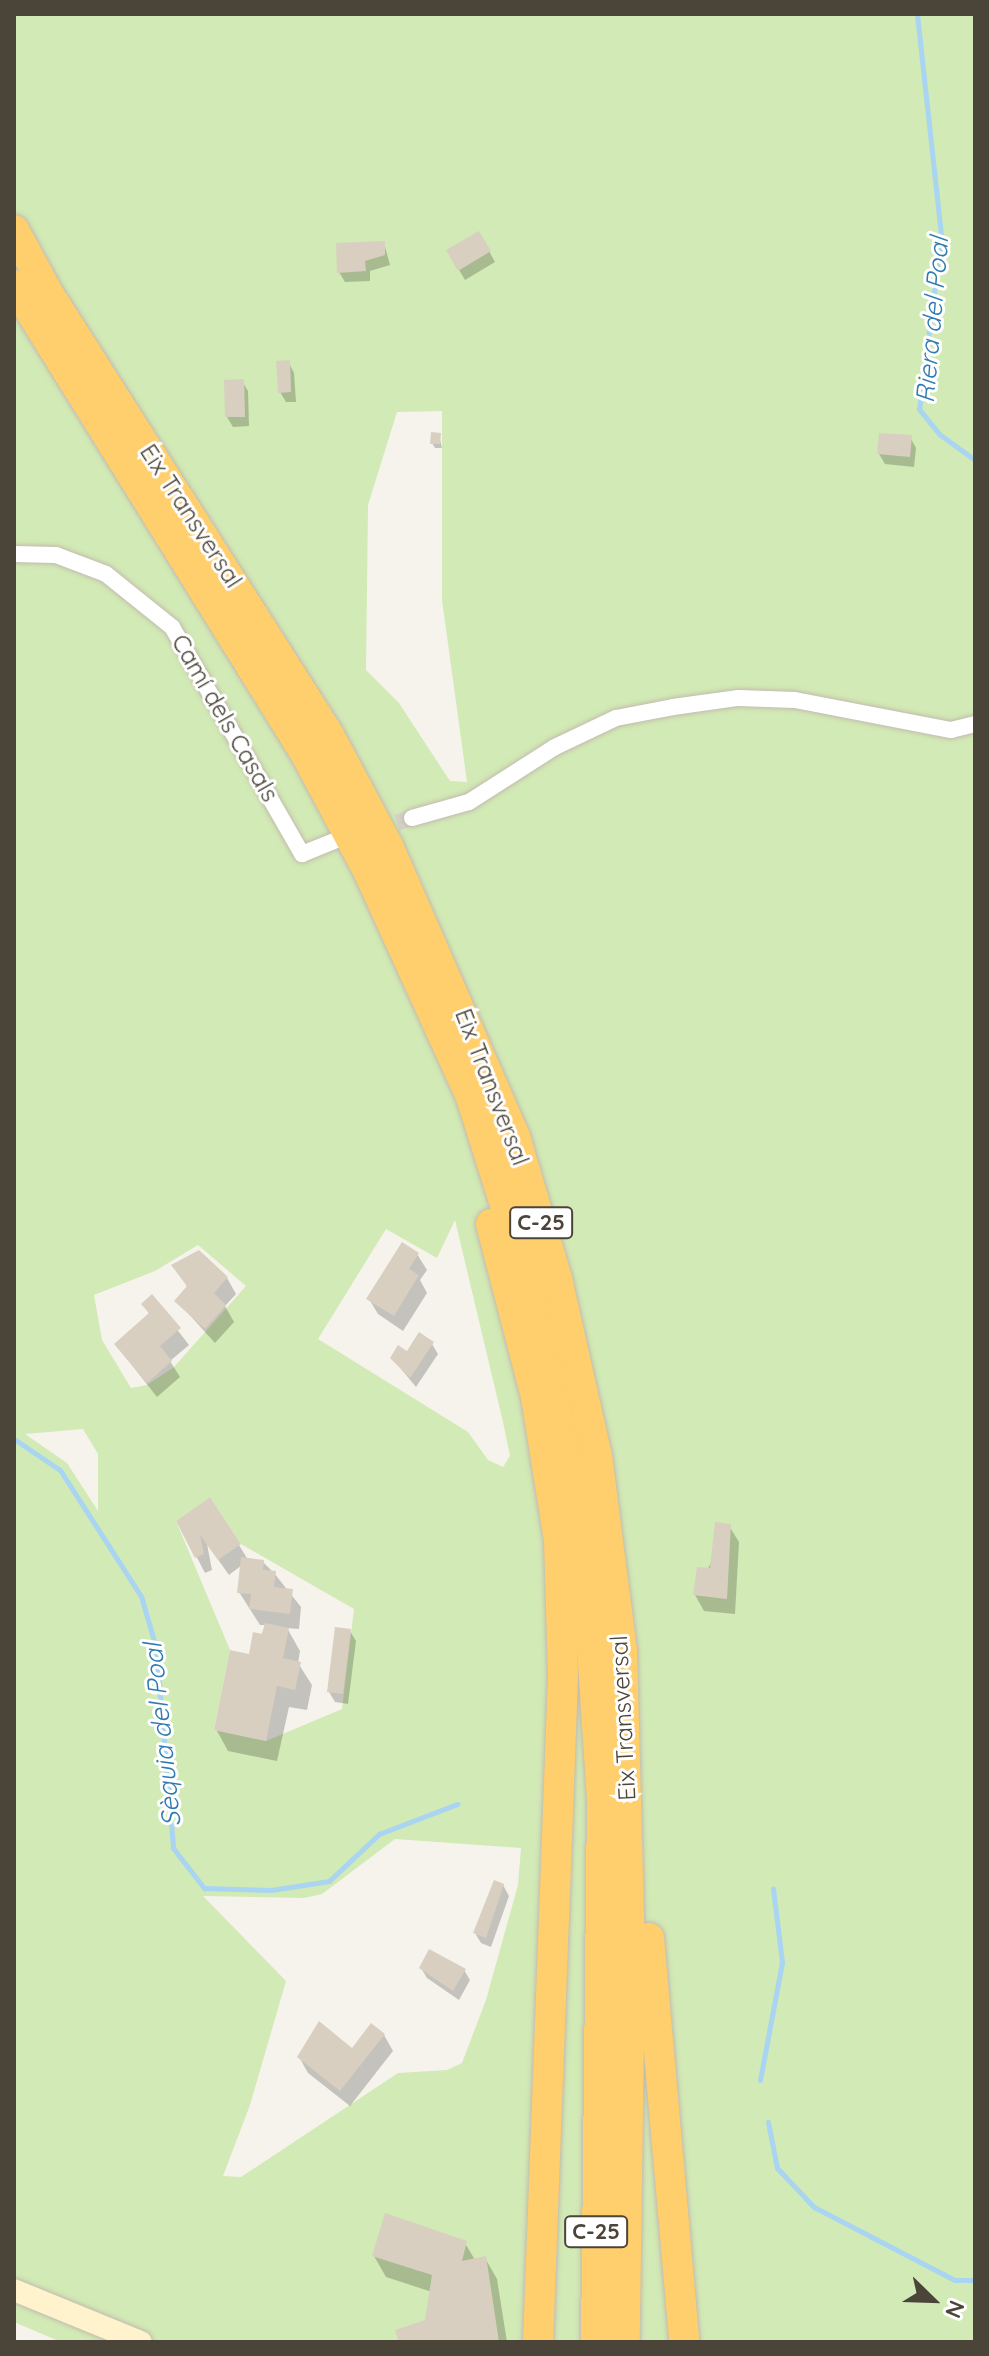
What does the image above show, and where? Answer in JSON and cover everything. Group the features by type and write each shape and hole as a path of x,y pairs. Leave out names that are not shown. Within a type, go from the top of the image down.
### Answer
{"highway":[{"name":"Eix Transversal","path":"14,230 48,293 329,735 450,980 515,1137 557,1279 597,1456 622,1650 630,1962 625,2342"},
{"name":"Eix Transversal","path":"14,285 305,753 423,988 471,1097 522,1259 574,1489 592,1649 602,1799 596,2342"},
{"path":"423,988 536,1397 559,1540 563,1677 538,2342"},
{"path":"622,1650 645,1781 650,1967 684,2342"}],"main road":[{"path":"14,2290 141,2342"}],"street":[{"name":"Camí dels Casals","path":"14,554 56,555 106,574 172,627 302,854 334,841"},
{"path":"412,818 469,802 555,747 616,718 673,707 738,698 795,700 951,730 975,724"}],"green space":[{"path":"14,14 975,14 975,2342 61,2342 14,2322","holes":["442,411 442,600 467,782 450,781 399,703 366,670 368,505 397,412","455,1220 510,1456 503,1467 488,1460 468,1432 318,1339 386,1229 437,1258","198,1245 246,1286 174,1367 147,1385 131,1388 102,1340 94,1295 155,1271","83,1429 98,1454 98,1511 67,1463 25,1434","210,1497 241,1544 354,1609 342,1709 266,1741 214,1730 230,1650 176,1521","395,1839 521,1848 518,1885 486,2000 462,2063 447,2070 398,2073 241,2177 223,2176 250,2105 286,1981 203,1896 304,1898 322,1894"]}],"building":[{"path":"479,231 491,251 458,271 446,250"},
{"path":"385,241 385,255 365,261 366,271 337,273 336,243"},
{"path":"290,360 291,392 278,393 276,361"},
{"path":"244,379 245,417 225,417 224,380"},
{"path":"431,432 441,433 440,444 430,444"},
{"path":"879,433 912,435 910,457 877,454"},
{"path":"402,1242 419,1253 409,1269 419,1275 394,1316 366,1299"},
{"path":"199,1250 228,1277 214,1293 226,1305 205,1329 174,1301 187,1286 171,1265"},
{"path":"152,1294 181,1328 160,1346 172,1361 147,1383 114,1344 149,1313 141,1304"},
{"path":"419,1332 434,1342 410,1378 390,1358 398,1345 407,1351"},
{"path":"210,1497 241,1544 218,1560 200,1535 204,1554 195,1558 176,1521"},
{"path":"715,1522 731,1524 727,1599 693,1595 697,1567 710,1568"},
{"path":"241,1557 264,1560 263,1570 276,1571 274,1587 293,1589 290,1614 249,1609 251,1594 237,1593"},
{"path":"265,1623 289,1628 283,1658 301,1662 295,1690 277,1686 266,1741 214,1730 230,1650 249,1654 253,1632 262,1634"},
{"path":"335,1627 351,1629 343,1694 327,1692"},
{"path":"494,1880 504,1884 486,1938 473,1933"},
{"path":"429,1949 466,1969 453,1991 419,1968"},
{"path":"319,2021 352,2048 371,2023 385,2034 340,2091 297,2057"},
{"path":"385,2213 467,2241 462,2261 486,2256 499,2342 399,2342 395,2330 425,2320 432,2275 372,2256"}],"waterway":[{"name":"Riera del Poal","path":"917,14 941,236 919,409 939,434 975,460"},
{"name":"Sèquia del Poal","path":"14,1439 60,1470 141,1596 156,1648 173,1848 204,1888 271,1890 329,1881 379,1834 457,1804"},
{"name":"Sèquia del Poal","path":"760,2080 782,1962 773,1889"},
{"name":"Sèquia del Poal","path":"768,2122 777,2168 814,2207 955,2280 975,2280"}],"tunnel":[{"path":"374,829 412,818"}]}
